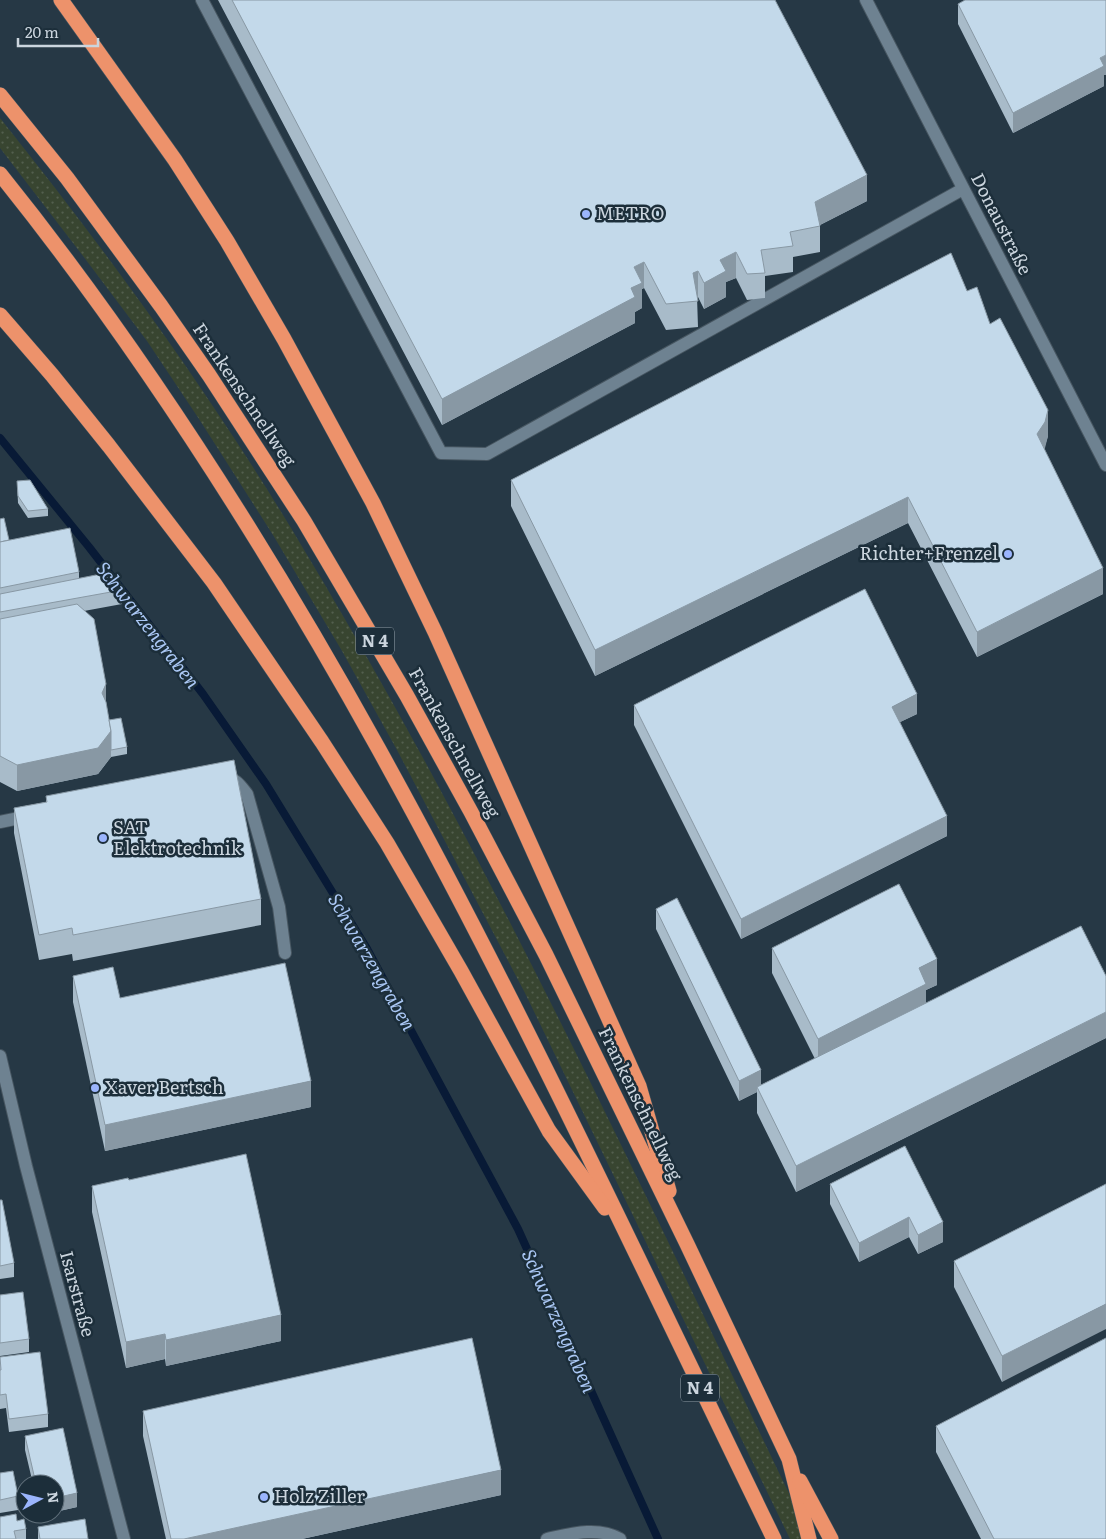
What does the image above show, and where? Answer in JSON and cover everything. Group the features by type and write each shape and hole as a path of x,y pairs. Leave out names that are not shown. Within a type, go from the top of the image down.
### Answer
{"highway":[{"path":"61,0 174,160 227,241 284,339 373,503 435,632 639,1086 680,1230"},
{"name":"Frankenschnellweg","path":"0,95 67,178 209,375 304,521 407,696 475,820 550,964 789,1459 831,1539"},
{"name":"N 4","path":"0,174 73,268 169,402 258,540 366,725 468,915 551,1079 774,1539"},
{"path":"0,315 97,432 214,583 322,742 387,844 456,962 549,1131 627,1237"},
{"name":"Frankenschnellweg","path":"789,1459 809,1539"}],"street":[{"path":"202,0 441,452 487,454 963,190"},
{"name":"Donaustraße","path":"866,0 1106,465"},
{"path":"208,781 227,778 238,781 247,794 279,906 285,953"},
{"path":"0,822 38,815"},
{"name":"Isarstraße","path":"0,1056 26,1166 124,1539"},
{"path":"547,1539 581,1531 613,1534 620,1539"}],"green space":[{"path":"0,118 78,217 152,318 224,422 291,528 363,650 499,900 563,1027 811,1539 790,1539 525,993 397,750 342,651 273,535 147,341 0,148"}],"building":[{"name":"METRO","path":"232,0 775,0 867,175 815,202 820,226 790,232 793,246 761,250 765,273 747,274 736,252 720,260 726,271 704,283 698,271 693,273 698,301 666,304 644,262 634,267 642,283 631,288 635,297 442,399"},
{"path":"965,0 1106,0 1106,55 1100,58 1104,66 1013,113 958,4"},
{"path":"951,253 967,291 977,287 990,324 1000,318 1048,410 1045,422 1037,434 1103,568 977,632 908,497 595,650 511,480"},
{"path":"30,480 48,509 28,511 18,496 17,481"},
{"path":"4,518 9,540 0,542 0,519"},
{"path":"70,528 79,572 0,588 0,542"},
{"path":"111,572 122,590 0,612 0,594"},
{"path":"865,589 917,694 892,707 947,816 741,919 634,705"},
{"path":"77,604 94,619 106,684 102,693 106,702 111,731 98,748 17,765 0,756 0,619"},
{"path":"121,718 127,747 111,750 109,720"},
{"path":"234,760 261,899 73,935 72,928 39,935 14,808 47,802 46,796"},
{"path":"899,884 937,959 919,968 926,984 818,1039 772,948"},
{"path":"677,898 761,1070 739,1081 656,909"},
{"path":"1081,926 1106,976 1106,1012 796,1166 757,1087"},
{"path":"285,963 311,1081 105,1125 73,976 113,967 120,998"},
{"path":"905,1146 943,1222 918,1235 909,1217 859,1243 830,1184"},
{"path":"246,1154 281,1315 166,1340 165,1334 126,1342 92,1186 128,1178 129,1180"},
{"path":"1106,1184 1106,1304 1002,1356 954,1261"},
{"path":"0,1200 2,1200 14,1263 0,1266"},
{"path":"23,1292 29,1339 0,1343 0,1295"},
{"path":"472,1338 501,1470 184,1539 171,1539 143,1411"},
{"path":"1106,1338 1106,1539 994,1539 936,1426"},
{"path":"40,1352 48,1414 9,1419 6,1394 0,1395 0,1357"},
{"path":"63,1428 77,1493 65,1496 65,1474 34,1474 25,1436"},
{"path":"13,1471 15,1497 0,1500 0,1473"},
{"path":"15,1514 15,1524 25,1524 26,1529 14,1531 16,1539 0,1539 0,1517"},
{"path":"85,1519 88,1539 40,1539 38,1527 65,1524 65,1522"}],"waterway":[{"name":"Schwarzengraben","path":"0,438 89,547 203,694 266,784 366,947 518,1229 658,1539"}],"place":[{"name":"METRO","path":"586,214"},
{"name":"Richter+Frenzel","path":"1008,554"},
{"name":"SAT Elektrotechnik","path":"103,838"},
{"name":"Xaver Bertsch","path":"95,1088"},
{"name":"Holz Ziller","path":"264,1497"}]}
